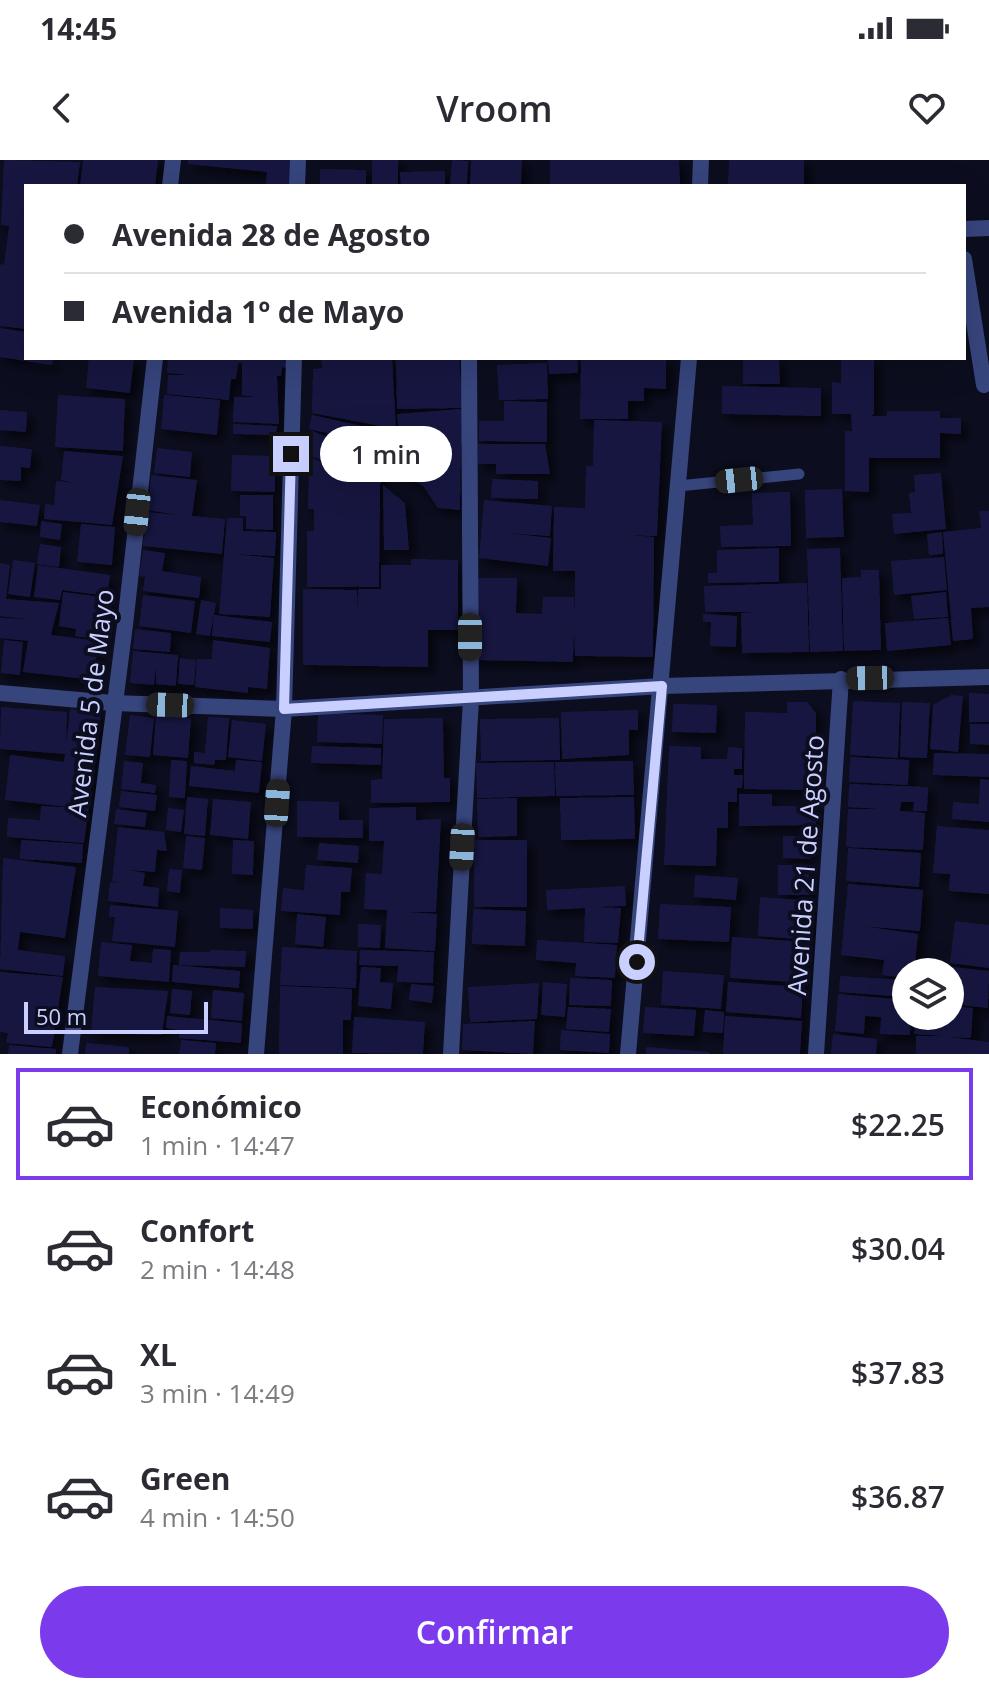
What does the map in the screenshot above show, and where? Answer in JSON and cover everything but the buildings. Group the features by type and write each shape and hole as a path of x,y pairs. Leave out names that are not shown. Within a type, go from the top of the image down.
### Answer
{"street":[{"path":"170,184 173,160"},
{"path":"297,184 298,160"},
{"path":"700,184 701,160"},
{"path":"966,229 989,228"},
{"path":"966,272 984,385"},
{"name":"Avenida 5 de Mayo","path":"70,1054 155,360"},
{"path":"256,1054 284,709 294,360"},
{"path":"451,1054 471,699 469,360"},
{"path":"628,1054 689,360"},
{"path":"0,693 113,703 284,709 662,686 989,677"},
{"name":"Avenida 21 de Agosto","path":"816,1054 841,679"}],"lane":[{"path":"678,486 799,474"}],"route":[{"path":"291,454 284,709 662,686 637,962"}]}
